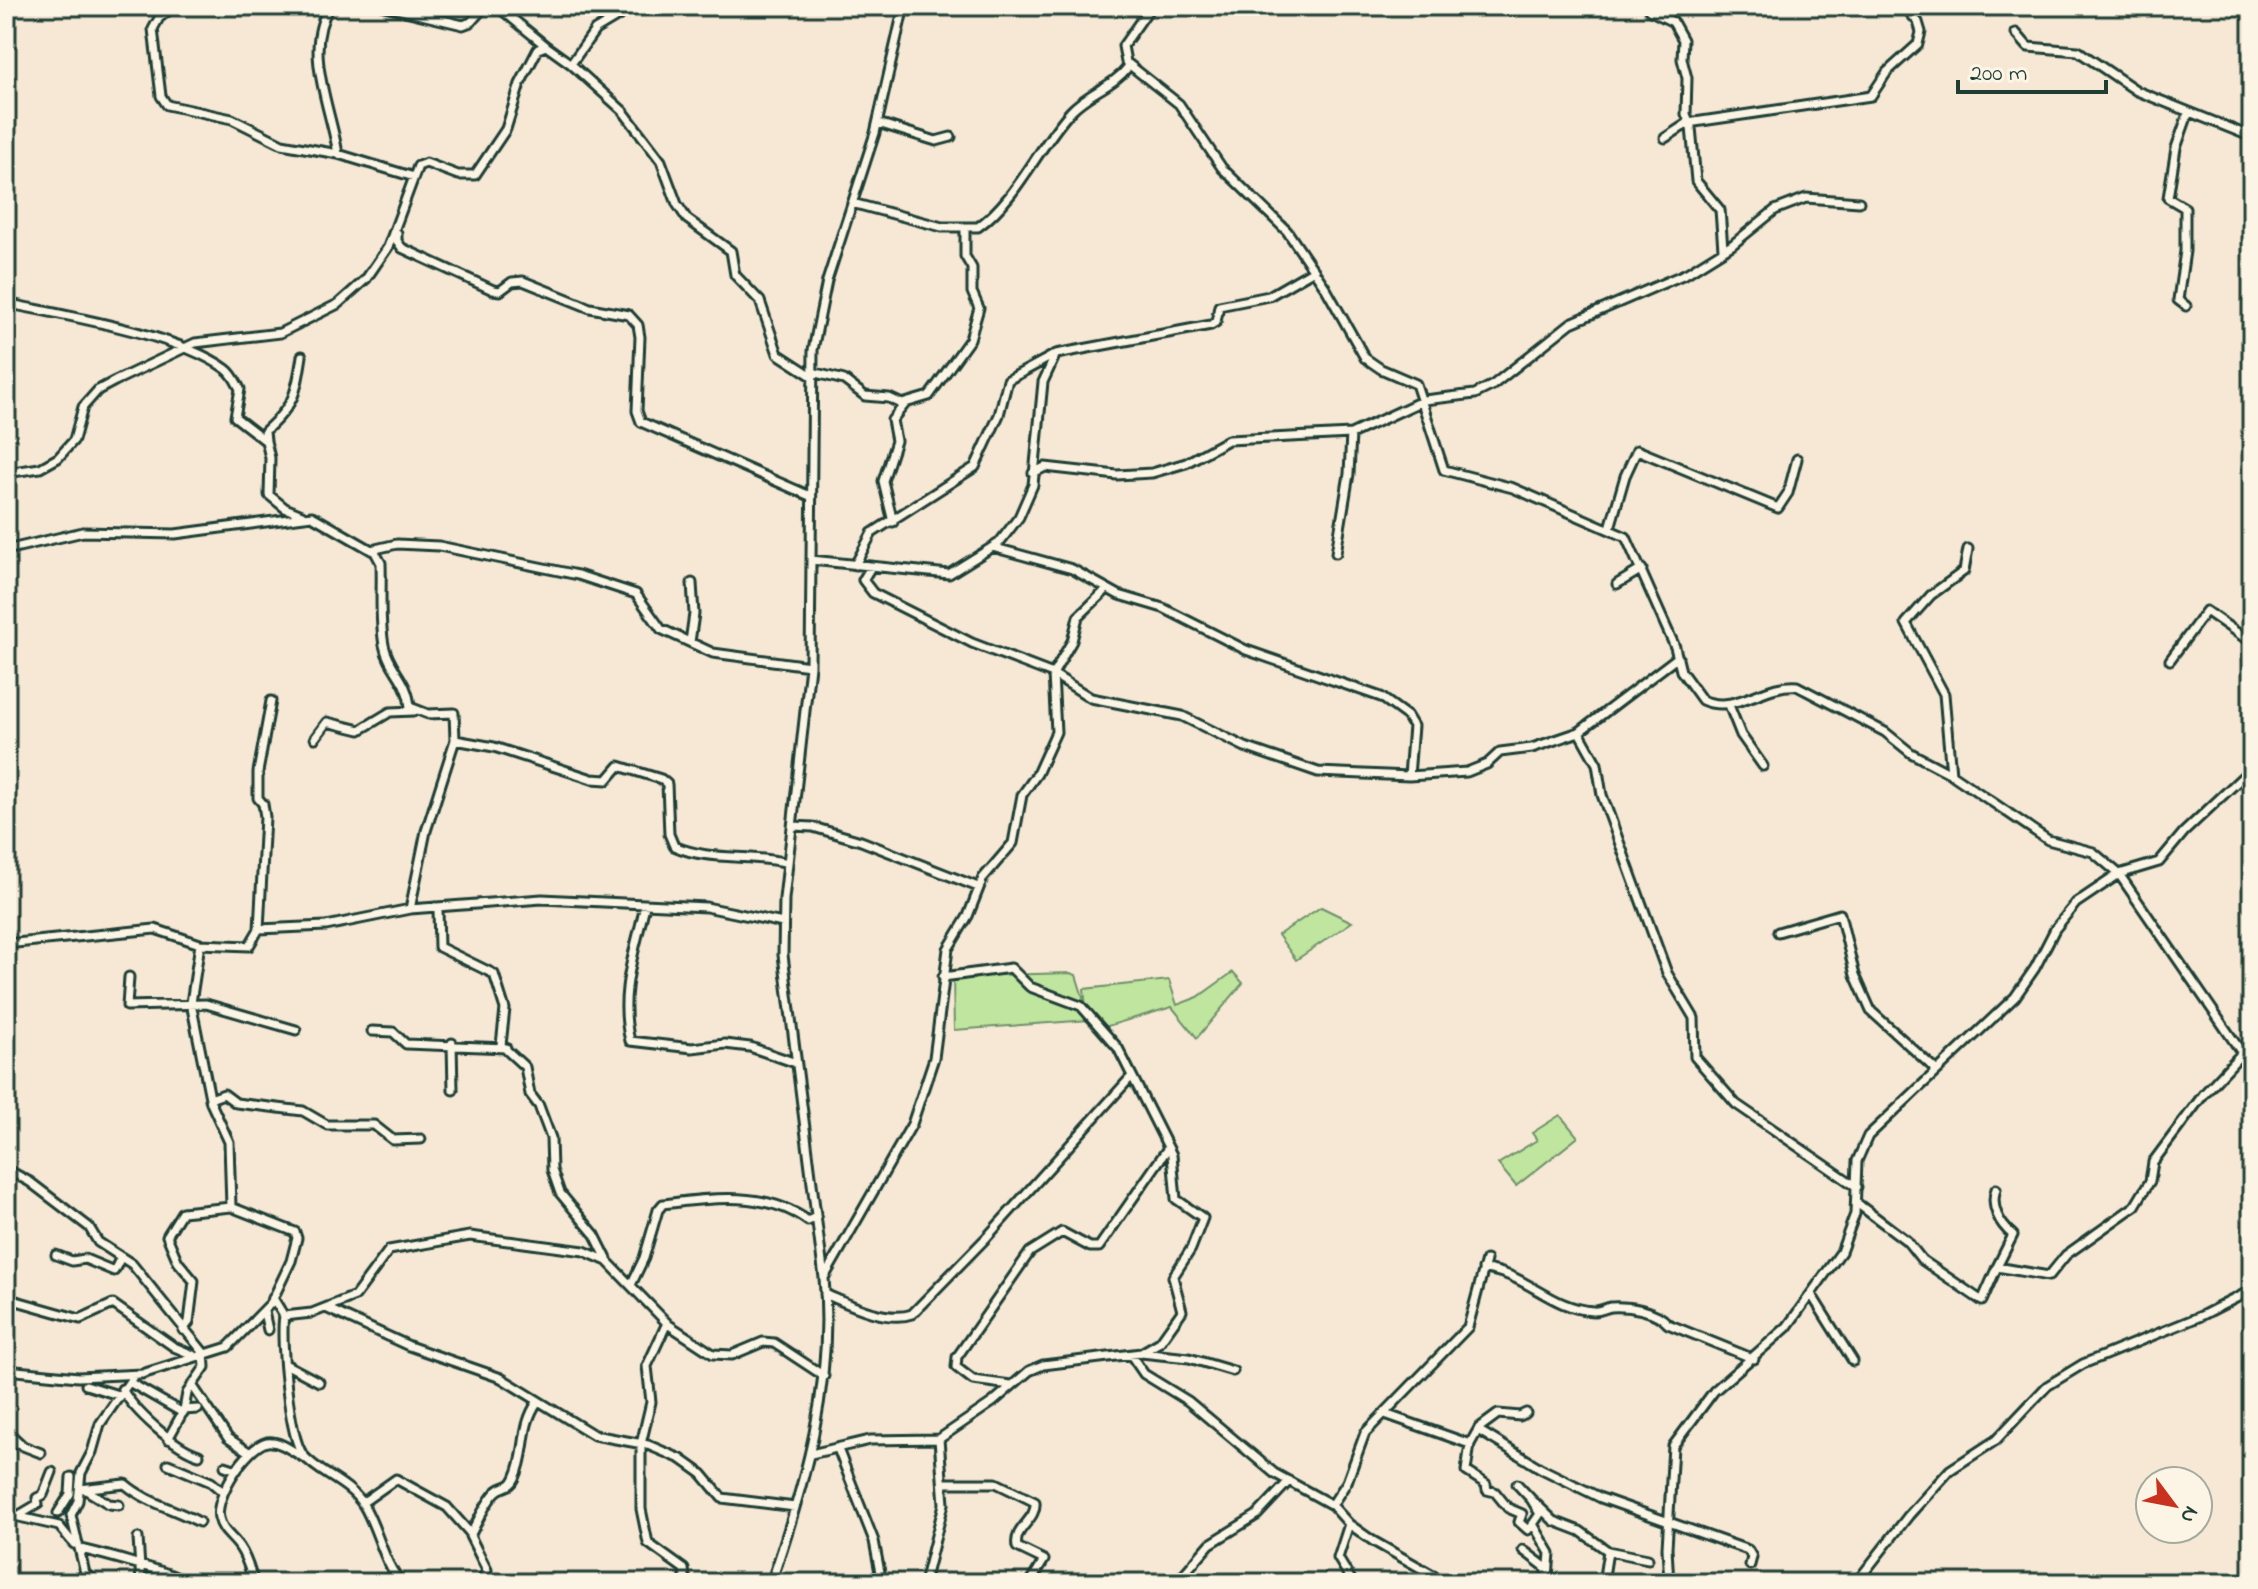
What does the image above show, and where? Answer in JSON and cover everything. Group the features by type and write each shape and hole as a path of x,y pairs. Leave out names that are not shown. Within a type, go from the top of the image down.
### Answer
{"street":[{"path":"174,6 159,18 153,29 158,80 167,105 232,119 282,144 338,154 414,177"},
{"path":"330,6 320,26 319,48 338,154"},
{"path":"384,6 463,25 471,22 485,6"},
{"path":"497,6 571,64 623,111 661,161 683,215 731,251 735,275 760,301 778,354 812,374 844,380 855,391 872,398 889,398 905,404"},
{"path":"571,64 595,30 635,6"},
{"path":"771,1583 811,1454 824,1376 824,1278 783,955 788,863 810,666 812,374 820,306 878,123 904,6"},
{"path":"1151,6 1123,46 1129,66 1179,104 1222,168 1287,231 1314,270 1365,358 1381,369 1412,380 1424,400 1437,454 1446,472 1513,488 1610,528 1632,544 1681,671 1697,695 1708,703 1729,705 1781,687 1797,686 1877,727 1911,753 1951,774 2048,840 2093,852 2119,874 2242,1053 2252,1063"},
{"path":"1665,138 1689,123 1871,96 1887,72 1900,64 1918,44 1921,32 1918,22 1904,6"},
{"path":"1651,7 1673,22 1682,36 1697,185 1719,208 1723,249"},
{"path":"2016,33 2028,47 2078,51 2090,56 2137,91 2188,114 2252,137"},
{"path":"546,46 538,49 530,60 506,129 475,175 458,175 426,163 418,166 398,227 397,241 402,248 493,290 500,291 512,282 523,281 590,308 629,315 640,328 637,411 641,422 810,496"},
{"path":"852,203 942,227 965,229 982,225 1072,110 1116,81 1129,66"},
{"path":"2186,306 2178,300 2185,251 2185,208 2168,198 2176,148 2188,114"},
{"path":"878,123 936,141 951,137"},
{"path":"1033,473 1045,467 1117,475 1152,473 1194,459 1228,440 1351,434 1424,400 1467,396 1483,391 1579,318 1664,285 1723,249 1762,217 1806,198 1859,202"},
{"path":"6,473 51,463 74,440 79,414 98,390 184,347 205,340 257,339 311,320 338,304 366,279 398,227"},
{"path":"893,522 883,480 896,437 892,420 905,404 932,393 970,339 979,308 972,292 972,268 965,256 965,229"},
{"path":"855,565 872,533 972,471 999,415 1008,380 1056,354 1211,325 1216,322 1219,306 1269,296 1314,270"},
{"path":"6,303 108,325 184,347 231,374 241,396 235,417 266,441"},
{"path":"811,560 871,567 901,566 949,574 992,547 1019,517 1033,485 1043,382 1056,354"},
{"path":"275,521 289,514 269,495 270,458 265,431 287,411 296,390 302,356"},
{"path":"1336,553 1349,474 1351,434"},
{"path":"1610,528 1635,451 1778,508 1783,505 1791,486 1797,459"},
{"path":"285,508 323,520 371,550 381,563 385,647 394,671 408,687 410,707 415,711"},
{"path":"6,550 83,532 175,534 307,516"},
{"path":"371,550 397,544 452,548 623,587 644,600 661,629 690,642 725,656 810,666"},
{"path":"992,547 1072,569 1107,589 1163,608 1246,650 1381,697 1407,716 1413,726 1409,776"},
{"path":"1951,774 1944,694 1906,623 1924,601 1964,571 1968,549"},
{"path":"871,567 863,580 879,596 972,643 1053,674 1091,698 1182,716 1245,747 1318,772 1409,776 1467,772 1487,764 1500,752 1532,748 1579,732 1678,657"},
{"path":"1617,584 1642,569"},
{"path":"690,642 694,614 692,583"},
{"path":"824,1278 912,1124 934,1058 948,949 968,916 978,887 1011,848 1022,795 1053,741 1056,719 1053,674 1072,641 1078,617 1107,589"},
{"path":"2170,660 2206,611 2252,643"},
{"path":"6,944 155,929 200,944 249,946 259,929 265,812 258,798 258,772 271,701"},
{"path":"1729,705 1741,735 1763,766"},
{"path":"315,738 327,722 360,730 390,712 454,713 455,740 426,831 410,909"},
{"path":"1579,732 1597,764 1602,795 1664,964 1694,1018 1695,1057 1736,1104 1857,1187"},
{"path":"455,740 494,747 592,779 606,780 619,766 664,780 667,784 668,829 673,845 696,853 754,856 788,863"},
{"path":"1669,1583 1673,1446 1714,1391 1787,1327 1841,1252 1858,1204 1857,1161 1868,1136 1935,1069 2015,997 2031,976 2055,929 2076,903 2119,874 2159,862 2184,832 2252,768"},
{"path":"793,826 813,827 849,837 978,887"},
{"path":"259,929 326,926 410,909 542,899 714,908 783,923"},
{"path":"645,905 628,968 626,1002 630,1041 692,1048 725,1044 750,1047 796,1063"},
{"path":"435,907 438,910 439,947 492,971 495,976 505,1009 500,1041 527,1070 530,1094 539,1106 551,1138 552,1170 560,1193 595,1235 607,1261 667,1323 718,1356 732,1355 763,1342 774,1343 824,1376"},
{"path":"1778,932 1840,914 1855,975 1871,1011 1935,1069"},
{"path":"200,944 191,1003 210,1099 229,1142 231,1207"},
{"path":"943,977 1005,967 1013,969 1030,987 1065,998 1085,1010 1118,1048 1174,1163 1176,1199 1201,1214 1203,1221 1191,1249 1173,1277 1182,1311 1160,1342 1141,1353"},
{"path":"129,977 127,1006 191,1003 219,1007 296,1030"},
{"path":"372,1031 393,1032 406,1044 452,1043 506,1048"},
{"path":"452,1043 453,1090"},
{"path":"1997,1267 2049,1276 2075,1248 2125,1216 2148,1185 2153,1162 2203,1095 2242,1053"},
{"path":"825,1294 859,1308 901,1316 912,1314 987,1237 1131,1077"},
{"path":"210,1099 224,1094 236,1103 303,1111 327,1125 374,1125 393,1140 421,1139"},
{"path":"1011,1385 973,1380 956,1367 956,1360 1032,1250 1062,1232 1090,1247 1099,1247 1168,1148"},
{"path":"6,1169 89,1227 98,1242 143,1276 200,1354 205,1367 184,1400 184,1411 168,1439"},
{"path":"1858,1204 1907,1241 1922,1260 1982,1301 2013,1235 2003,1227 1997,1213 1993,1199 1996,1189"},
{"path":"631,1285 644,1258 658,1210 663,1204 716,1197 769,1203 808,1221 816,1217"},
{"path":"6,1370 131,1378 233,1344 273,1298 291,1261 296,1234 231,1207 182,1212 167,1236 178,1262 194,1281 188,1309 189,1322 183,1330"},
{"path":"284,1316 326,1308 361,1290 389,1250 420,1247 452,1238 482,1237 584,1251 607,1261"},
{"path":"56,1255 72,1261 85,1259 114,1271 121,1257"},
{"path":"1332,1505 1347,1482 1363,1436 1466,1332 1486,1260"},
{"path":"1483,1269 1507,1272 1568,1306 1592,1311 1620,1307 1651,1312 1663,1317 1668,1324 1754,1359"},
{"path":"1856,1583 1941,1479 2004,1433 2022,1409 2047,1386 2083,1364 2201,1316 2252,1290"},
{"path":"1811,1294 1853,1361"},
{"path":"6,1298 80,1319 113,1304 174,1347 200,1354"},
{"path":"273,1298 284,1316 293,1434 311,1461"},
{"path":"326,1308 409,1346 501,1378 594,1435 641,1444 692,1466 722,1498 795,1507"},
{"path":"264,1312 268,1330"},
{"path":"667,1323 647,1366 651,1402 641,1444 641,1509 647,1541 684,1569 686,1583"},
{"path":"811,1454 870,1440 939,1439 1029,1371 1043,1365 1141,1353 1189,1358 1233,1371"},
{"path":"1131,1355 1144,1374 1181,1396 1238,1440 1262,1464 1332,1505 1349,1524 1447,1583"},
{"path":"287,1365 319,1382"},
{"path":"131,1378 143,1392 184,1411 198,1409"},
{"path":"96,1583 85,1573 72,1529 72,1512 80,1489 81,1473 92,1452 100,1424 131,1378"},
{"path":"86,1385 120,1392 143,1392"},
{"path":"192,1385 228,1438 250,1453"},
{"path":"120,1392 168,1439 199,1455"},
{"path":"481,1583 487,1570 471,1544 471,1534 495,1492 508,1487 514,1480 522,1458 525,1423 538,1401"},
{"path":"1526,1413 1520,1416 1498,1414 1478,1430 1470,1444 1466,1471 1486,1484 1487,1490 1495,1492 1508,1508 1522,1514 1519,1522 1528,1530 1540,1514 1531,1499"},
{"path":"1385,1414 1470,1444"},
{"path":"1478,1430 1586,1491 1643,1510 1669,1524 1748,1550 1752,1557 1750,1565"},
{"path":"9,1433 19,1443 41,1453"},
{"path":"924,1583 943,1509 944,1483 939,1439"},
{"path":"254,1583 242,1552 219,1520 218,1505 223,1492 250,1453 262,1444 275,1442 311,1461 345,1485 362,1503 378,1529 397,1582"},
{"path":"6,1444 19,1443"},
{"path":"838,1449 876,1546 882,1583"},
{"path":"168,1464 211,1482 223,1492"},
{"path":"225,1466 237,1470"},
{"path":"6,1532 11,1516 38,1504 37,1498 43,1495 52,1472"},
{"path":"58,1513 70,1494 71,1477"},
{"path":"362,1503 396,1479 447,1507 471,1534"},
{"path":"1176,1583 1210,1544 1257,1515 1289,1481"},
{"path":"944,1483 996,1483 1035,1502 1034,1514 1020,1529 1015,1541 1017,1547 1045,1561 1030,1583"},
{"path":"80,1489 125,1484 144,1500 158,1501 199,1522"},
{"path":"1517,1484 1554,1521 1580,1531 1608,1551 1648,1559"},
{"path":"80,1489 89,1490 109,1504 119,1505"},
{"path":"64,1502 72,1512"},
{"path":"11,1516 59,1526 79,1548 129,1565 138,1563 151,1571 178,1578"},
{"path":"1349,1524 1338,1558 1353,1583"},
{"path":"1533,1524 1550,1553 1548,1577"},
{"path":"138,1538 140,1578"},
{"path":"1523,1550 1544,1566 1548,1577 1555,1583"},
{"path":"1603,1583 1608,1551"},
{"path":"129,1565 132,1575 140,1578"},
{"path":"140,1578 151,1571"}],"green space":[{"path":"1321,907 1352,922 1296,960 1278,935"},
{"path":"1233,972 1243,983 1197,1038 1172,1007 1101,1028 1090,1020 954,1030 953,976 1071,973 1076,975 1086,1007 1084,989 1169,980 1177,1005 1198,997"},
{"path":"1560,1115 1578,1137 1516,1186 1498,1164 1537,1140 1532,1133"}]}
